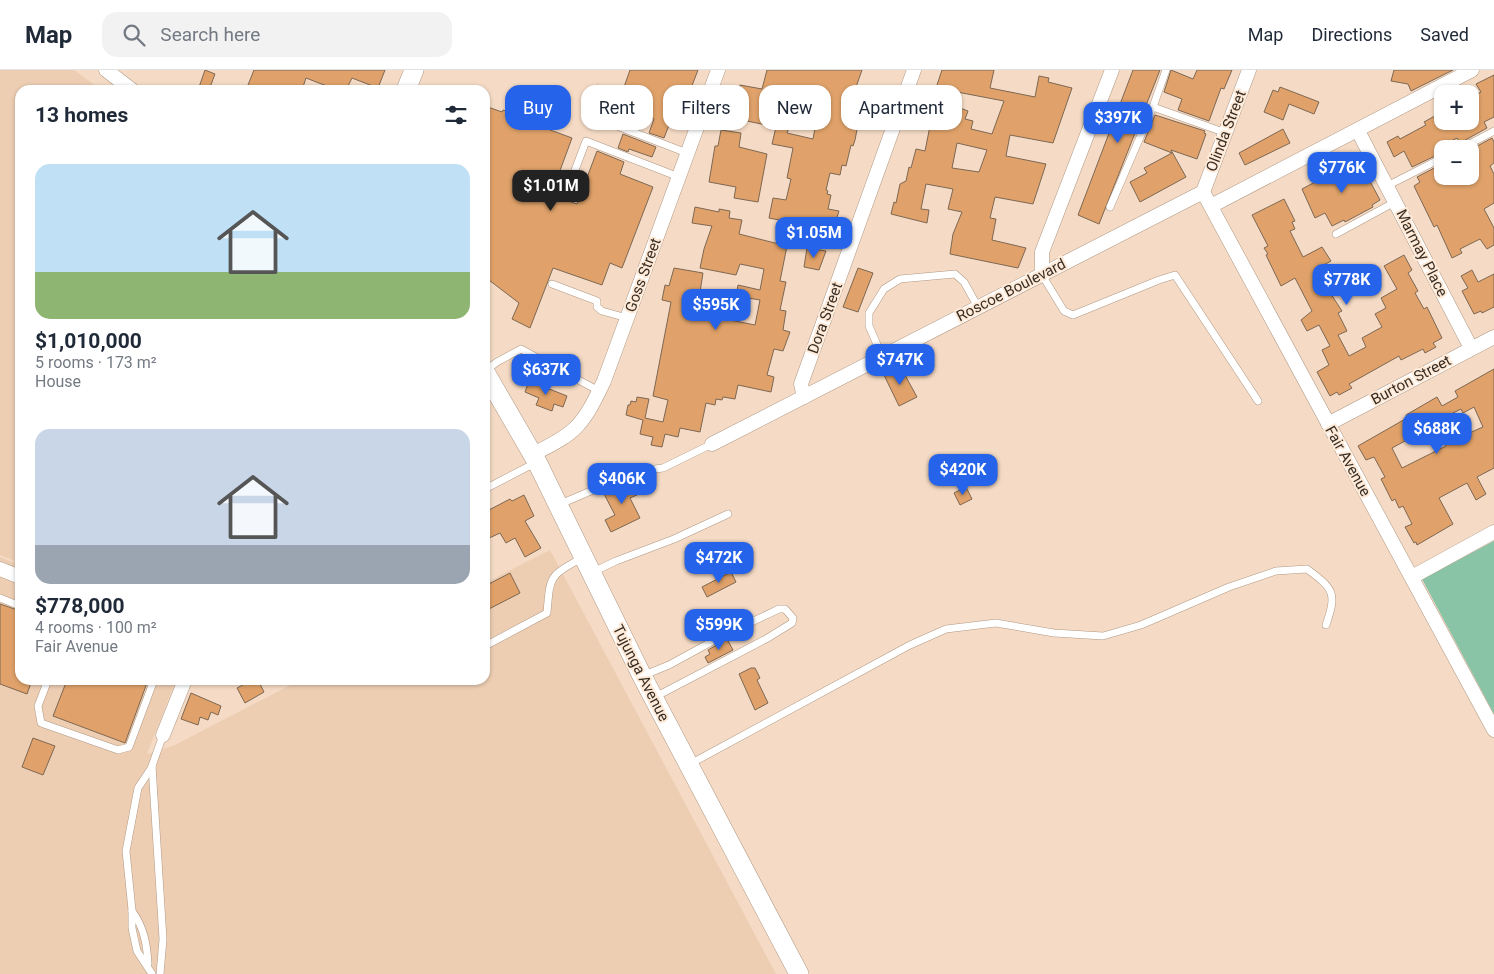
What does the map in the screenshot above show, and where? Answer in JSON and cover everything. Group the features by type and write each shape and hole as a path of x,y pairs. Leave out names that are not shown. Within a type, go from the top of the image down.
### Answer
{"street":[{"path":"106,70 126,85"},
{"path":"408,85 414,70"},
{"name":"Goss Street","path":"535,458 575,430 589,412 599,391 718,70"},
{"name":"Dora Street","path":"804,397 800,384 914,70"},
{"path":"1042,275 1042,252 1112,70"},
{"name":"Olinda Street","path":"1203,192 1249,70"},
{"path":"1211,206 1472,70"},
{"name":"Marmay Place","path":"1358,131 1471,348"},
{"name":"Roscoe Boulevard","path":"712,444 1203,192"},
{"name":"Fair Avenue","path":"1203,192 1494,730"},
{"name":"Burton Street","path":"1328,424 1494,337"},
{"name":"Tujunga Avenue","path":"490,381 535,458 642,676 799,974"},
{"path":"1412,577 1494,532"},
{"path":"0,569 15,574"},
{"path":"163,735 183,685"}],"lane":[{"path":"1110,207 1153,107 1166,70"},
{"path":"1153,107 1226,133"},
{"path":"627,130 688,154"},
{"path":"1477,140 1494,131"},
{"path":"572,178 586,141 679,177"},
{"path":"1387,186 1434,162"},
{"path":"1336,234 1395,202"},
{"path":"882,356 869,326 869,313 884,289 900,279 955,274 964,282 978,307"},
{"path":"1042,275 1064,311 1073,315 1175,275 1258,401"},
{"path":"552,284 597,301 597,306 602,311 627,318"},
{"path":"490,368 521,349 599,391"},
{"path":"557,506 639,471 663,468 712,444"},
{"path":"490,486 535,458"},
{"path":"490,643 547,613 549,583 561,570 616,561 674,539 728,514"},
{"path":"688,765 910,645 946,629 996,623 1054,633 1103,636 1141,625 1229,587 1276,571 1307,569 1327,584 1333,604 1326,626"},
{"path":"0,598 15,604"},
{"path":"642,676 669,665 724,634 779,609 785,609 793,618 792,623 766,639 654,698"},
{"path":"46,685 38,706 41,723 118,750 129,747 152,685"},
{"path":"152,974 148,965 147,947 140,922 132,910 126,851 138,788 152,766 163,735"},
{"path":"152,766 163,939 160,974"}],"shaded area":[{"path":"0,70 74,70 94,85 15,85 15,561 0,555"},
{"path":"550,550 776,974 0,974 0,557 15,563 15,685 174,685 147,754 173,746 290,685 490,685 490,580"}],"green space":[{"path":"1494,541 1494,714 1422,579"}],"building":[{"path":"205,70 215,74 211,85 200,85"},
{"path":"254,70 385,70 379,85 370,85 352,78 348,85 324,85 306,78 304,85 248,85"},
{"path":"630,70 698,70 692,85 663,85 663,130 667,130 664,138 649,133 650,130 653,130 654,119 653,85 625,85"},
{"path":"767,70 862,70 857,85 841,85 841,130 857,130 846,166 842,165 840,175 830,173 826,190 828,191 827,194 831,195 828,209 839,211 833,230 812,226 808,246 790,242 794,223 769,218 773,198 786,200 791,179 787,178 793,148 772,144 775,130 788,130 787,133 813,139 815,130 831,130 831,85 763,85"},
{"path":"942,70 994,70 990,88 1035,97 1039,76 1049,78 1048,82 1072,88 1053,143 1010,135 1006,156 1046,164 1033,204 995,197 990,218 996,219 992,240 1026,248 1018,268 950,254 953,234 962,212 948,209 953,189 926,184 921,209 929,210 927,223 891,214 894,202 896,203 900,184 906,181 916,149 925,151 929,130 962,130 962,109 968,111 965,119 973,121 971,129 992,134 1004,101 962,93 962,85 937,85","holes":["957,143 987,150 979,172 952,168"]},
{"path":"1133,70 1160,70 1099,224 1078,215"},
{"path":"1171,70 1193,79 1197,70 1232,70 1224,89 1221,88 1209,121 1178,110 1182,99 1164,92"},
{"path":"1394,70 1453,70 1411,91 1408,84 1391,81"},
{"path":"1494,75 1494,117 1484,122 1487,128 1465,140 1458,140 1457,138 1453,140 1434,140 1434,156 1412,167 1404,151 1394,157 1387,142 1398,136 1400,139 1426,125 1424,122 1434,116 1434,130 1479,130 1479,93 1481,92 1479,85 1476,84"},
{"path":"749,87 759,88 759,124 749,121"},
{"path":"1280,87 1319,102 1314,114 1289,104 1283,120 1264,112 1273,90 1278,92"},
{"path":"490,108 502,112 505,111 505,130 550,130 572,138 551,195 577,204 597,151 624,162 620,174 653,187 622,268 610,263 602,285 553,268 530,328 512,319 519,303 490,281"},
{"path":"1155,115 1205,131 1204,133 1206,134 1197,159 1171,150 1186,177 1140,202 1130,182 1147,173 1144,168 1172,153 1144,142"},
{"path":"1283,129 1290,143 1245,165 1239,153"},
{"path":"721,130 741,133 739,147 767,154 758,202 734,198 736,187 709,182 715,146 718,146"},
{"path":"623,134 656,147 652,157 629,149 628,152 618,148"},
{"path":"1492,138 1494,142 1494,163 1490,166 1494,174 1494,203 1484,209 1494,228 1494,245 1487,249 1480,239 1460,249 1462,253 1452,258 1437,225 1434,227 1414,186 1420,182 1417,177 1434,168 1434,185 1479,185 1479,145"},
{"path":"1358,159 1380,200 1372,205 1373,207 1345,222 1344,220 1332,226 1325,213 1315,218 1302,189"},
{"path":"1284,199 1295,221 1292,222 1295,229 1290,231 1303,257 1322,247 1331,261 1316,269 1324,285 1342,311 1338,313 1347,331 1338,335 1349,356 1366,347 1362,338 1382,327 1375,314 1386,308 1381,298 1397,289 1384,266 1404,255 1412,270 1408,273 1418,291 1415,293 1424,309 1427,307 1442,338 1433,343 1436,347 1425,353 1423,349 1401,360 1399,356 1349,384 1352,388 1339,395 1337,392 1330,396 1317,372 1329,365 1322,350 1330,346 1319,325 1307,331 1301,320 1312,311 1295,278 1281,286 1266,255 1268,254 1264,248 1268,246 1252,215"},
{"path":"695,207 719,212 719,209 730,211 729,218 742,220 739,234 787,246 780,281 786,282 780,310 786,311 783,330 790,332 783,351 774,349 767,375 774,377 771,392 738,385 735,399 723,397 722,400 716,399 715,405 706,403 700,432 680,428 678,437 665,434 662,447 651,445 653,437 640,434 643,420 626,415 631,401 636,402 637,397 649,399 645,418 663,422 668,400 653,396 671,302 662,300 665,285 669,286 674,268 703,273 700,292 728,298 720,318 755,325 760,300 736,296 738,285 760,290 764,269 740,264 736,275 700,268 712,226 692,223"},
{"path":"807,248 826,251 819,270 804,267"},
{"path":"858,268 873,273 858,312 843,307"},
{"path":"1472,270 1478,282 1494,274 1494,307 1482,313 1481,311 1474,314 1462,291 1468,288 1461,276"},
{"path":"900,366 917,397 899,406 884,375"},
{"path":"1494,369 1494,468 1477,477 1486,494 1476,500 1467,483 1439,498 1453,524 1417,545 1405,527 1412,524 1403,506 1399,508 1395,499 1392,501 1381,479 1385,477 1374,457 1366,460 1358,446 1407,418 1406,415 1437,397 1442,406 1458,397 1455,391","holes":["1474,407 1483,427 1467,434 1465,430 1453,437 1443,418 1461,409 1463,413","1436,429 1446,446 1402,468 1392,448 1416,435 1418,438"]},
{"path":"529,381 567,396 563,407 554,404 552,411 536,405 539,398 525,392"},
{"path":"632,479 639,494 630,498 640,518 611,532 605,520 615,515 603,492"},
{"path":"966,487 972,499 960,505 954,493"},
{"path":"524,495 534,516 525,521 541,548 525,557 515,538 506,543 500,533 490,538 490,509 510,499 512,501"},
{"path":"731,572 736,582 707,597 702,587"},
{"path":"510,573 520,593 490,608 490,583"},
{"path":"0,604 15,609 15,685 30,685 27,694 0,684"},
{"path":"720,624 722,630 703,641 700,636"},
{"path":"727,639 733,650 708,663 705,657 710,654 708,650"},
{"path":"755,668 760,678 757,680 768,703 755,710 739,674"},
{"path":"65,685 146,685 125,743 53,716"},
{"path":"243,685 260,685 264,692 245,703 237,688"},
{"path":"191,693 221,706 218,715 211,712 208,720 200,717 198,725 181,719"},
{"path":"33,738 55,746 43,775 22,767"}]}
